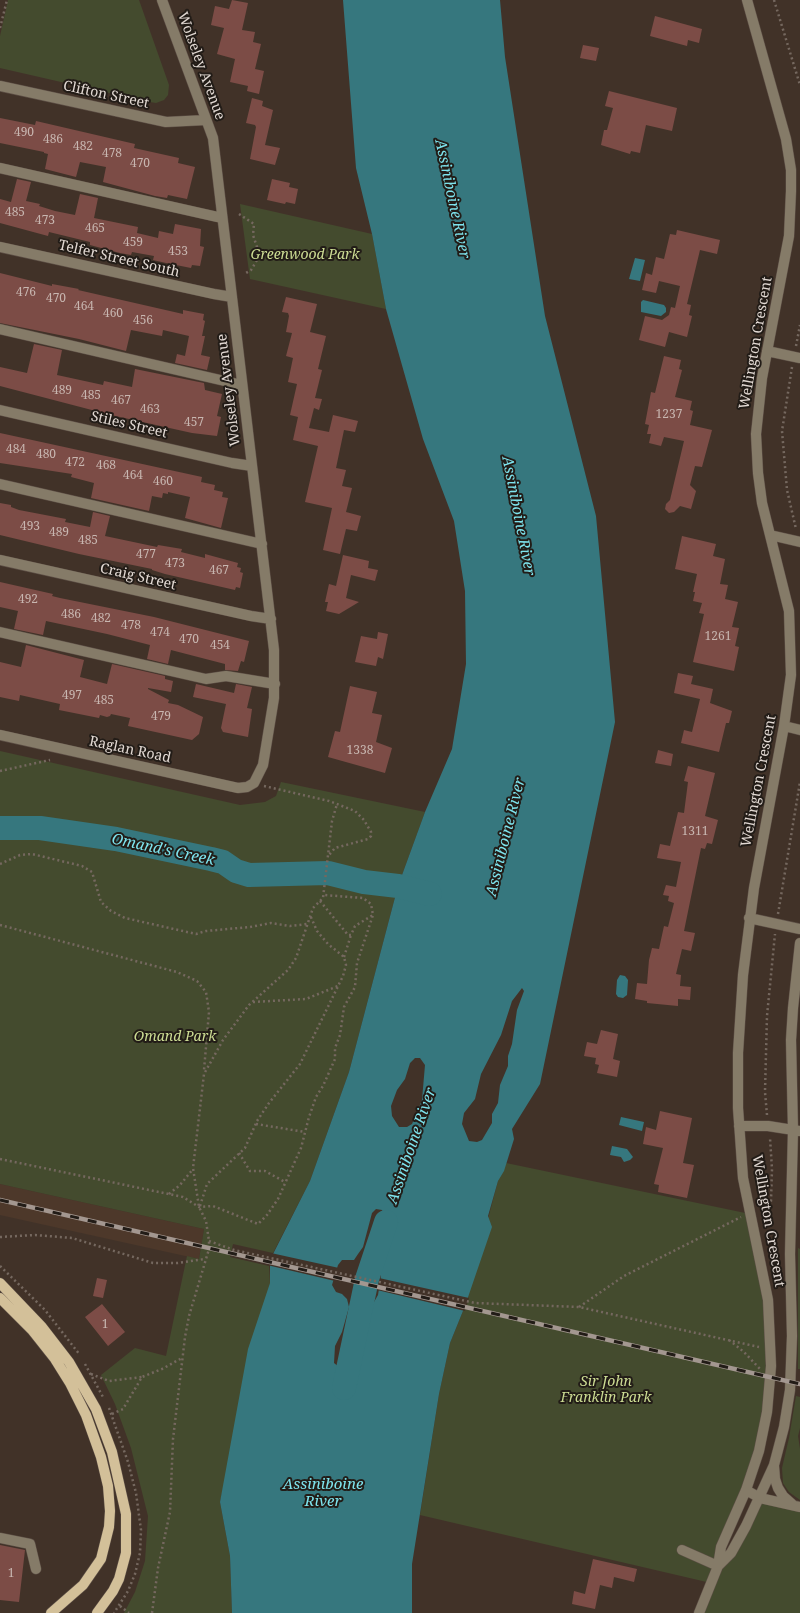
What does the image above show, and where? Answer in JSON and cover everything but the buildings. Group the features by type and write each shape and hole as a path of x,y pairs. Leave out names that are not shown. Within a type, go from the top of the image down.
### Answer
{"main road":[{"path":"0,1283 42,1327 69,1362 93,1404 112,1452 126,1514 126,1553 119,1579 113,1591 97,1613"},
{"path":"0,1298 32,1330 55,1359 70,1383 86,1415 101,1457 108,1486 110,1511 109,1527 101,1559 83,1586 51,1613"}],"street":[{"name":"Wolseley Avenue","path":"162,0 213,138 271,619 275,684 264,758 261,770 254,783"},
{"name":"Wellington Crescent","path":"699,1613 718,1566 721,1547 746,1490 764,1431 771,1378 771,1347 764,1276 743,1178 739,1126 738,1040 749,918 784,726 791,675 791,626 786,594 760,491 756,434 760,387 789,236 795,171 748,0"},
{"name":"Clifton Street","path":"0,86 166,122 206,120"},
{"path":"0,168 222,218"},
{"name":"Telfer Street South","path":"0,247 232,297"},
{"path":"0,329 242,385"},
{"path":"767,351 797,358"},
{"name":"Stiles Street","path":"0,410 226,462 252,466"},
{"path":"0,484 262,544"},
{"path":"770,535 799,542"},
{"name":"Craig Street","path":"0,560 251,616 271,619"},
{"path":"0,632 206,679 226,676 275,684"},
{"path":"784,726 800,730"},
{"name":"Raglan Road","path":"0,735 238,788 247,787 254,783"},
{"path":"749,918 800,929"},
{"name":"Wellington Crescent","path":"718,1566 731,1553 760,1498 774,1465 784,1427 792,1371 790,1254 796,1130 791,1040 800,943"},
{"path":"739,1126 768,1126 796,1130"},
{"path":"774,1465 775,1478 778,1488 783,1496 797,1506"},
{"path":"746,1490 760,1498 797,1506"},
{"path":"0,1538 30,1544 36,1569"},
{"path":"682,1550 718,1566"}],"path":[{"path":"0,28 7,0"},
{"path":"774,0 800,85"},
{"path":"239,214 254,224 253,235 257,247 257,260 251,270 246,273"},
{"path":"799,542 786,490 782,439 797,358 800,325"},
{"path":"0,771 50,760"},
{"path":"579,1306 624,1276 750,1214 766,1210 770,1205 772,1169 765,1092 767,1016 776,924 800,782"},
{"path":"254,783 274,790 320,798 337,804 359,815 370,828 371,836 363,842 331,850 328,859"},
{"path":"204,1074 207,1065 223,1040 253,1002 288,970 296,958 310,914 324,895 332,821 337,804"},
{"path":"0,864 20,855 32,854 82,866 92,872 101,902 111,911 125,918 196,934 206,931 250,927 271,923 290,926 306,924"},
{"path":"0,1159 169,1194 183,1198 199,1207 213,1206 258,1224 267,1215 278,1199 301,1148 316,1097 335,1059 344,1007 355,987 357,963 373,915 371,904 363,898 324,895"},
{"path":"320,901 348,935 351,935"},
{"path":"310,914 317,931 328,944 344,957"},
{"path":"199,1207 207,1184 239,1153 250,1138 256,1124 269,1103 300,1064 339,986 346,965 344,957 355,926 373,915"},
{"path":"0,925 177,972 197,981 206,992 209,1012 204,1074 193,1168 199,1207 206,1221 210,1240 189,1316 173,1439 170,1512 158,1568 152,1613"},
{"path":"253,1002 306,998 339,986"},
{"path":"256,1124 305,1132"},
{"path":"239,1153 250,1171 265,1171 285,1182"},
{"path":"169,1194 180,1184 193,1168"},
{"path":"0,1237 35,1235 72,1238 153,1263 178,1263 205,1259"},
{"path":"210,1240 234,1250 475,1303 579,1306 758,1347 771,1347"},
{"path":"728,1340 744,1352 771,1378"},
{"path":"90,1374 109,1381 142,1377 162,1369 183,1357"},
{"path":"112,1414 126,1405 142,1377"},
{"path":"114,1613 120,1606 129,1613"}],"shaded area":[{"path":"0,1184 204,1229 199,1259 0,1215"}],"green space":[{"path":"8,0 139,0 169,85 168,95 164,100 156,103 0,68 0,36"},
{"name":"Greenwood Park","path":"240,204 372,234 386,309 250,279"},
{"name":"Omand Park","path":"0,751 240,805 265,802 276,796 281,782 425,812 398,886 349,1072 310,1181 273,1253 233,1244 230,1257 269,1266 270,1283 220,1502 230,1556 232,1613 124,1613 135,1592 145,1561 148,1516 131,1448 115,1404 101,1375 135,1348 166,1356 187,1256 199,1259 204,1229 0,1184 0,834 64,835 131,852 202,864 206,850 125,834 59,824 28,821 0,823"},
{"name":"Sir John Franklin Park","path":"506,1163 750,1214 764,1276 767,1412 718,1566 760,1498 800,1507 800,1613 699,1613 711,1583 420,1515 439,1394 450,1343 465,1306 498,1181"},
{"path":"798,1248 800,1249 800,1369 798,1369"},
{"path":"796,1396 800,1397 800,1428 798,1436 800,1449 800,1500 789,1492 783,1483 782,1468"}],"water":[{"name":"Assiniboine River","path":"343,0 500,0 505,57 545,316 596,516 615,722 540,1084 512,1129 514,1139 504,1171 498,1181 488,1216 492,1227 465,1306 450,1343 439,1394 412,1564 412,1613 232,1613 230,1556 220,1502 248,1349 270,1283 270,1260 310,1181 349,1072 398,886 425,812 452,749 466,664 465,591 454,521 423,439 386,309 372,234 356,168","holes":["522,988 524,991 517,1010 512,1044 508,1056 508,1066 500,1085 498,1103 492,1114 492,1123 482,1140 477,1142 469,1141 462,1124 464,1113 475,1099 481,1074 501,1035 512,1001","415,1058 420,1058 425,1065 422,1100 412,1124 407,1127 399,1127 392,1116 391,1106 397,1090 405,1079 410,1063","376,1209 382,1210 384,1214 375,1250 381,1276 378,1295 366,1316 361,1337 355,1349 345,1365 339,1367 334,1363 335,1346 342,1332 349,1307 347,1299 342,1294 336,1292 332,1285 338,1265 342,1260 354,1260 363,1247 372,1213"]},
{"path":"635,258 645,260 640,281 629,279"},
{"path":"643,300 664,305 666,312 661,316 641,312 641,302"},
{"path":"620,975 625,976 628,980 627,995 623,998 618,997 616,994 617,980"},
{"path":"621,1117 644,1122 642,1131 619,1125"},
{"path":"612,1146 627,1149 633,1157 624,1162 621,1157 610,1155"}],"pier":[{"path":"271,1253 339,1268 335,1281 267,1265"},
{"path":"379,1278 469,1298 465,1311 377,1290"}],"waterway":[{"name":"Omand's Creek","path":"0,828 40,828 116,839 223,862 236,871 249,875 328,873 364,882 398,886 430,894"},
{"name":"Assiniboine River","path":"344,1388 367,1279 386,1222"}],"railway":[{"path":"0,1200 800,1384"}]}
